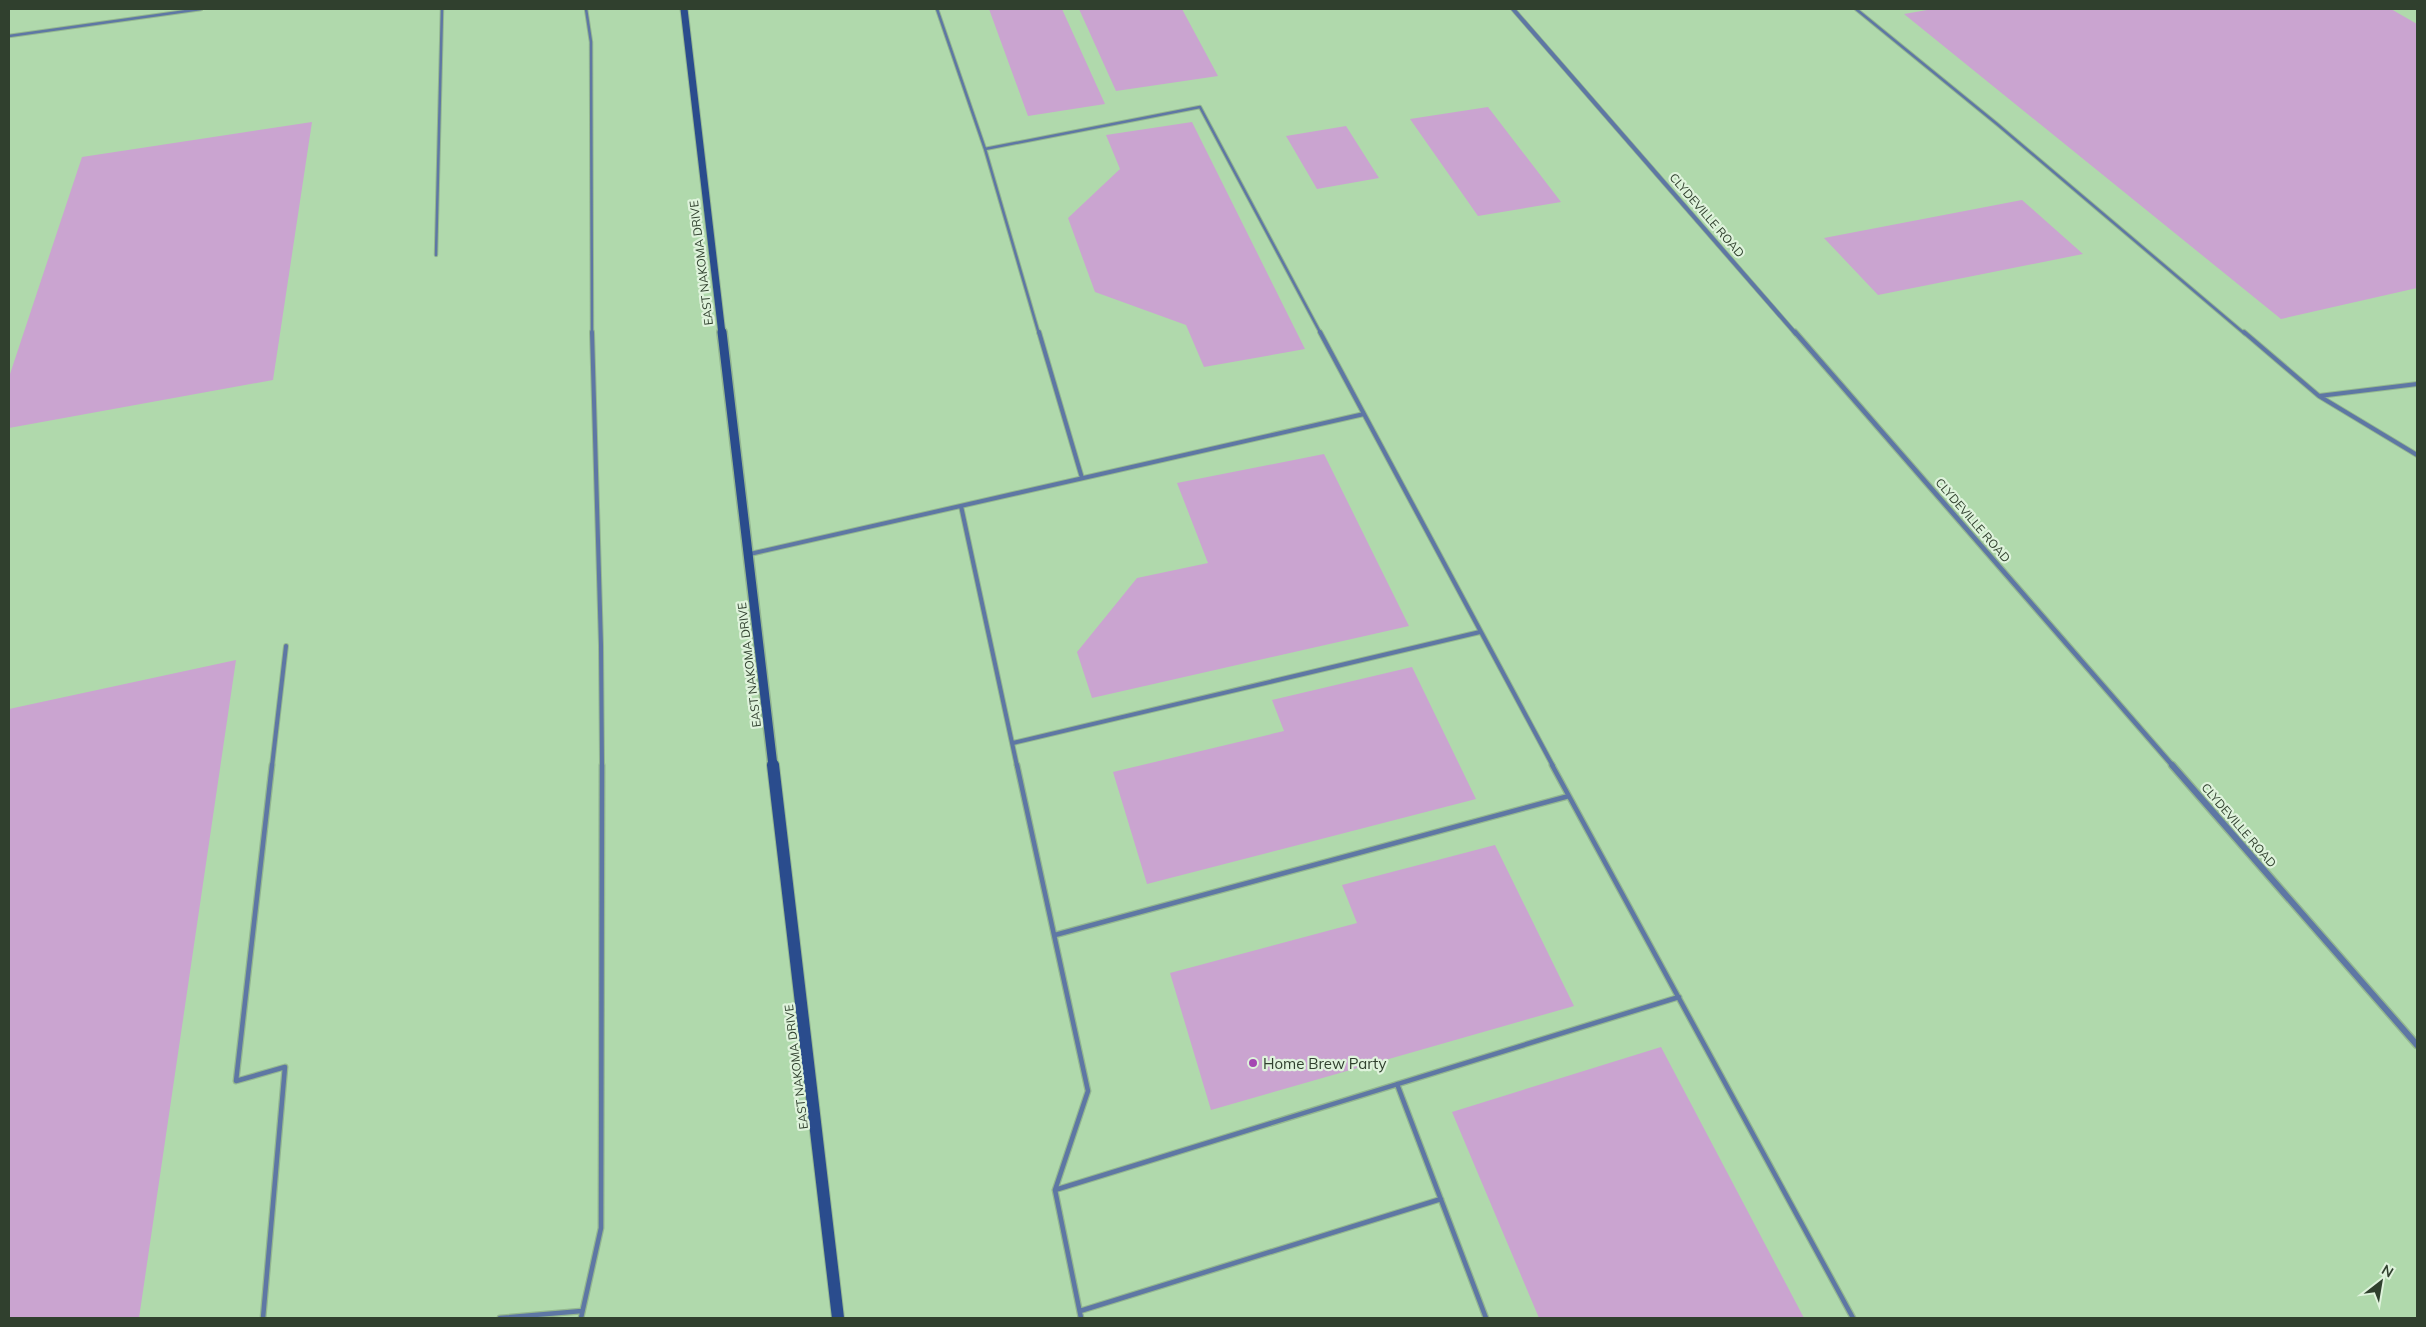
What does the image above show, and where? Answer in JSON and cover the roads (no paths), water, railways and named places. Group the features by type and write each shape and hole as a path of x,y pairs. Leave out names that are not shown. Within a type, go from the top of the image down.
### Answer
{"main road":[{"name":"EAST NAKOMA DRIVE","path":"684,9 838,1318"}],"street":[{"name":"CLYDEVILLE ROAD","path":"1513,9 2417,1045"}],"lane":[{"path":"9,36 200,9"},
{"path":"436,255 442,9"},
{"path":"581,1318 601,1228 603,971 601,646 592,344 591,42 586,9"},
{"path":"937,9 985,149 1082,478"},
{"path":"1856,9 1997,124 2319,396 2417,455"},
{"path":"985,149 1200,108 1480,632 1854,1318"},
{"path":"2319,396 2417,384"},
{"path":"748,554 1364,414"},
{"path":"961,506 1088,1091 1054,1190 1081,1318"},
{"path":"1012,743 1480,632"},
{"path":"263,1318 285,1067 236,1081 286,646"},
{"path":"1054,935 1569,796"},
{"path":"1054,1190 1679,997"},
{"path":"1397,1084 1486,1318"},
{"path":"1080,1311 1441,1200"},
{"path":"500,1318 582,1311"}],"place":[{"name":"Home Brew Party","path":"1253,1063"}]}
